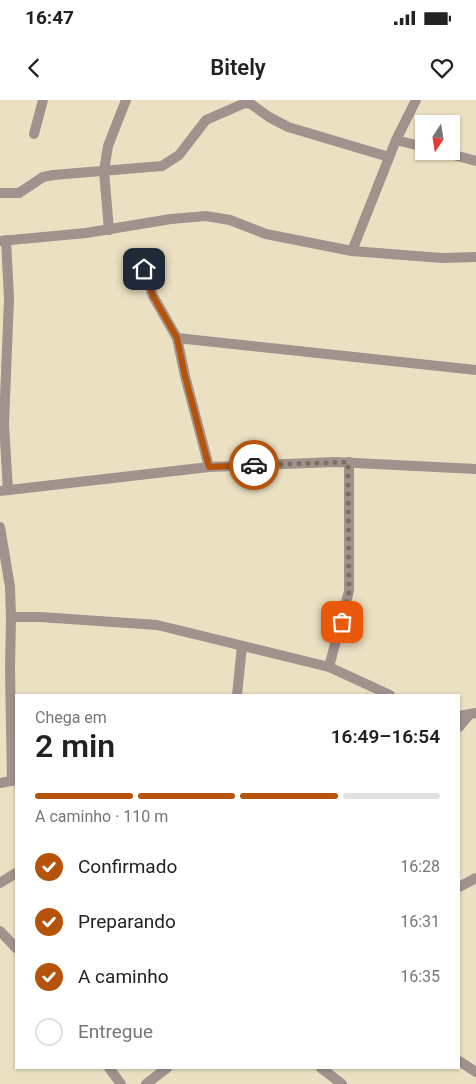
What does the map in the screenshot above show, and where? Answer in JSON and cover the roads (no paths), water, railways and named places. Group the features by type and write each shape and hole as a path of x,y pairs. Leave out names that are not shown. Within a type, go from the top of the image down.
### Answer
{"street":[{"path":"34,134 43,100"},
{"path":"109,230 104,171 108,146 126,100"},
{"path":"352,251 396,140 416,100"},
{"path":"0,194 19,193 43,177 162,166 179,155 206,120 245,103 250,104 268,117 288,127 389,157"},
{"path":"396,140 415,145"},
{"path":"460,157 476,161"},
{"path":"476,257 442,258 352,251 266,234 230,220 206,216 171,219 86,234 3,241 8,298 4,490 209,467 348,462 476,468"},
{"path":"144,269 153,296 177,338 209,467"},
{"path":"177,338 476,370"},
{"path":"329,667 349,592 348,462"},
{"path":"0,527 10,587 12,617 5,706 14,781 0,783"},
{"path":"12,617 40,617 157,626 329,667 388,694"},
{"path":"237,694 242,646"},
{"path":"460,726 468,715"},
{"path":"0,883 15,874"},
{"path":"460,886 476,878"},
{"path":"0,931 15,947"},
{"path":"460,1062 476,1072"},
{"path":"110,1069 122,1084"},
{"path":"146,1084 167,1069"},
{"path":"322,1069 342,1084"}]}
